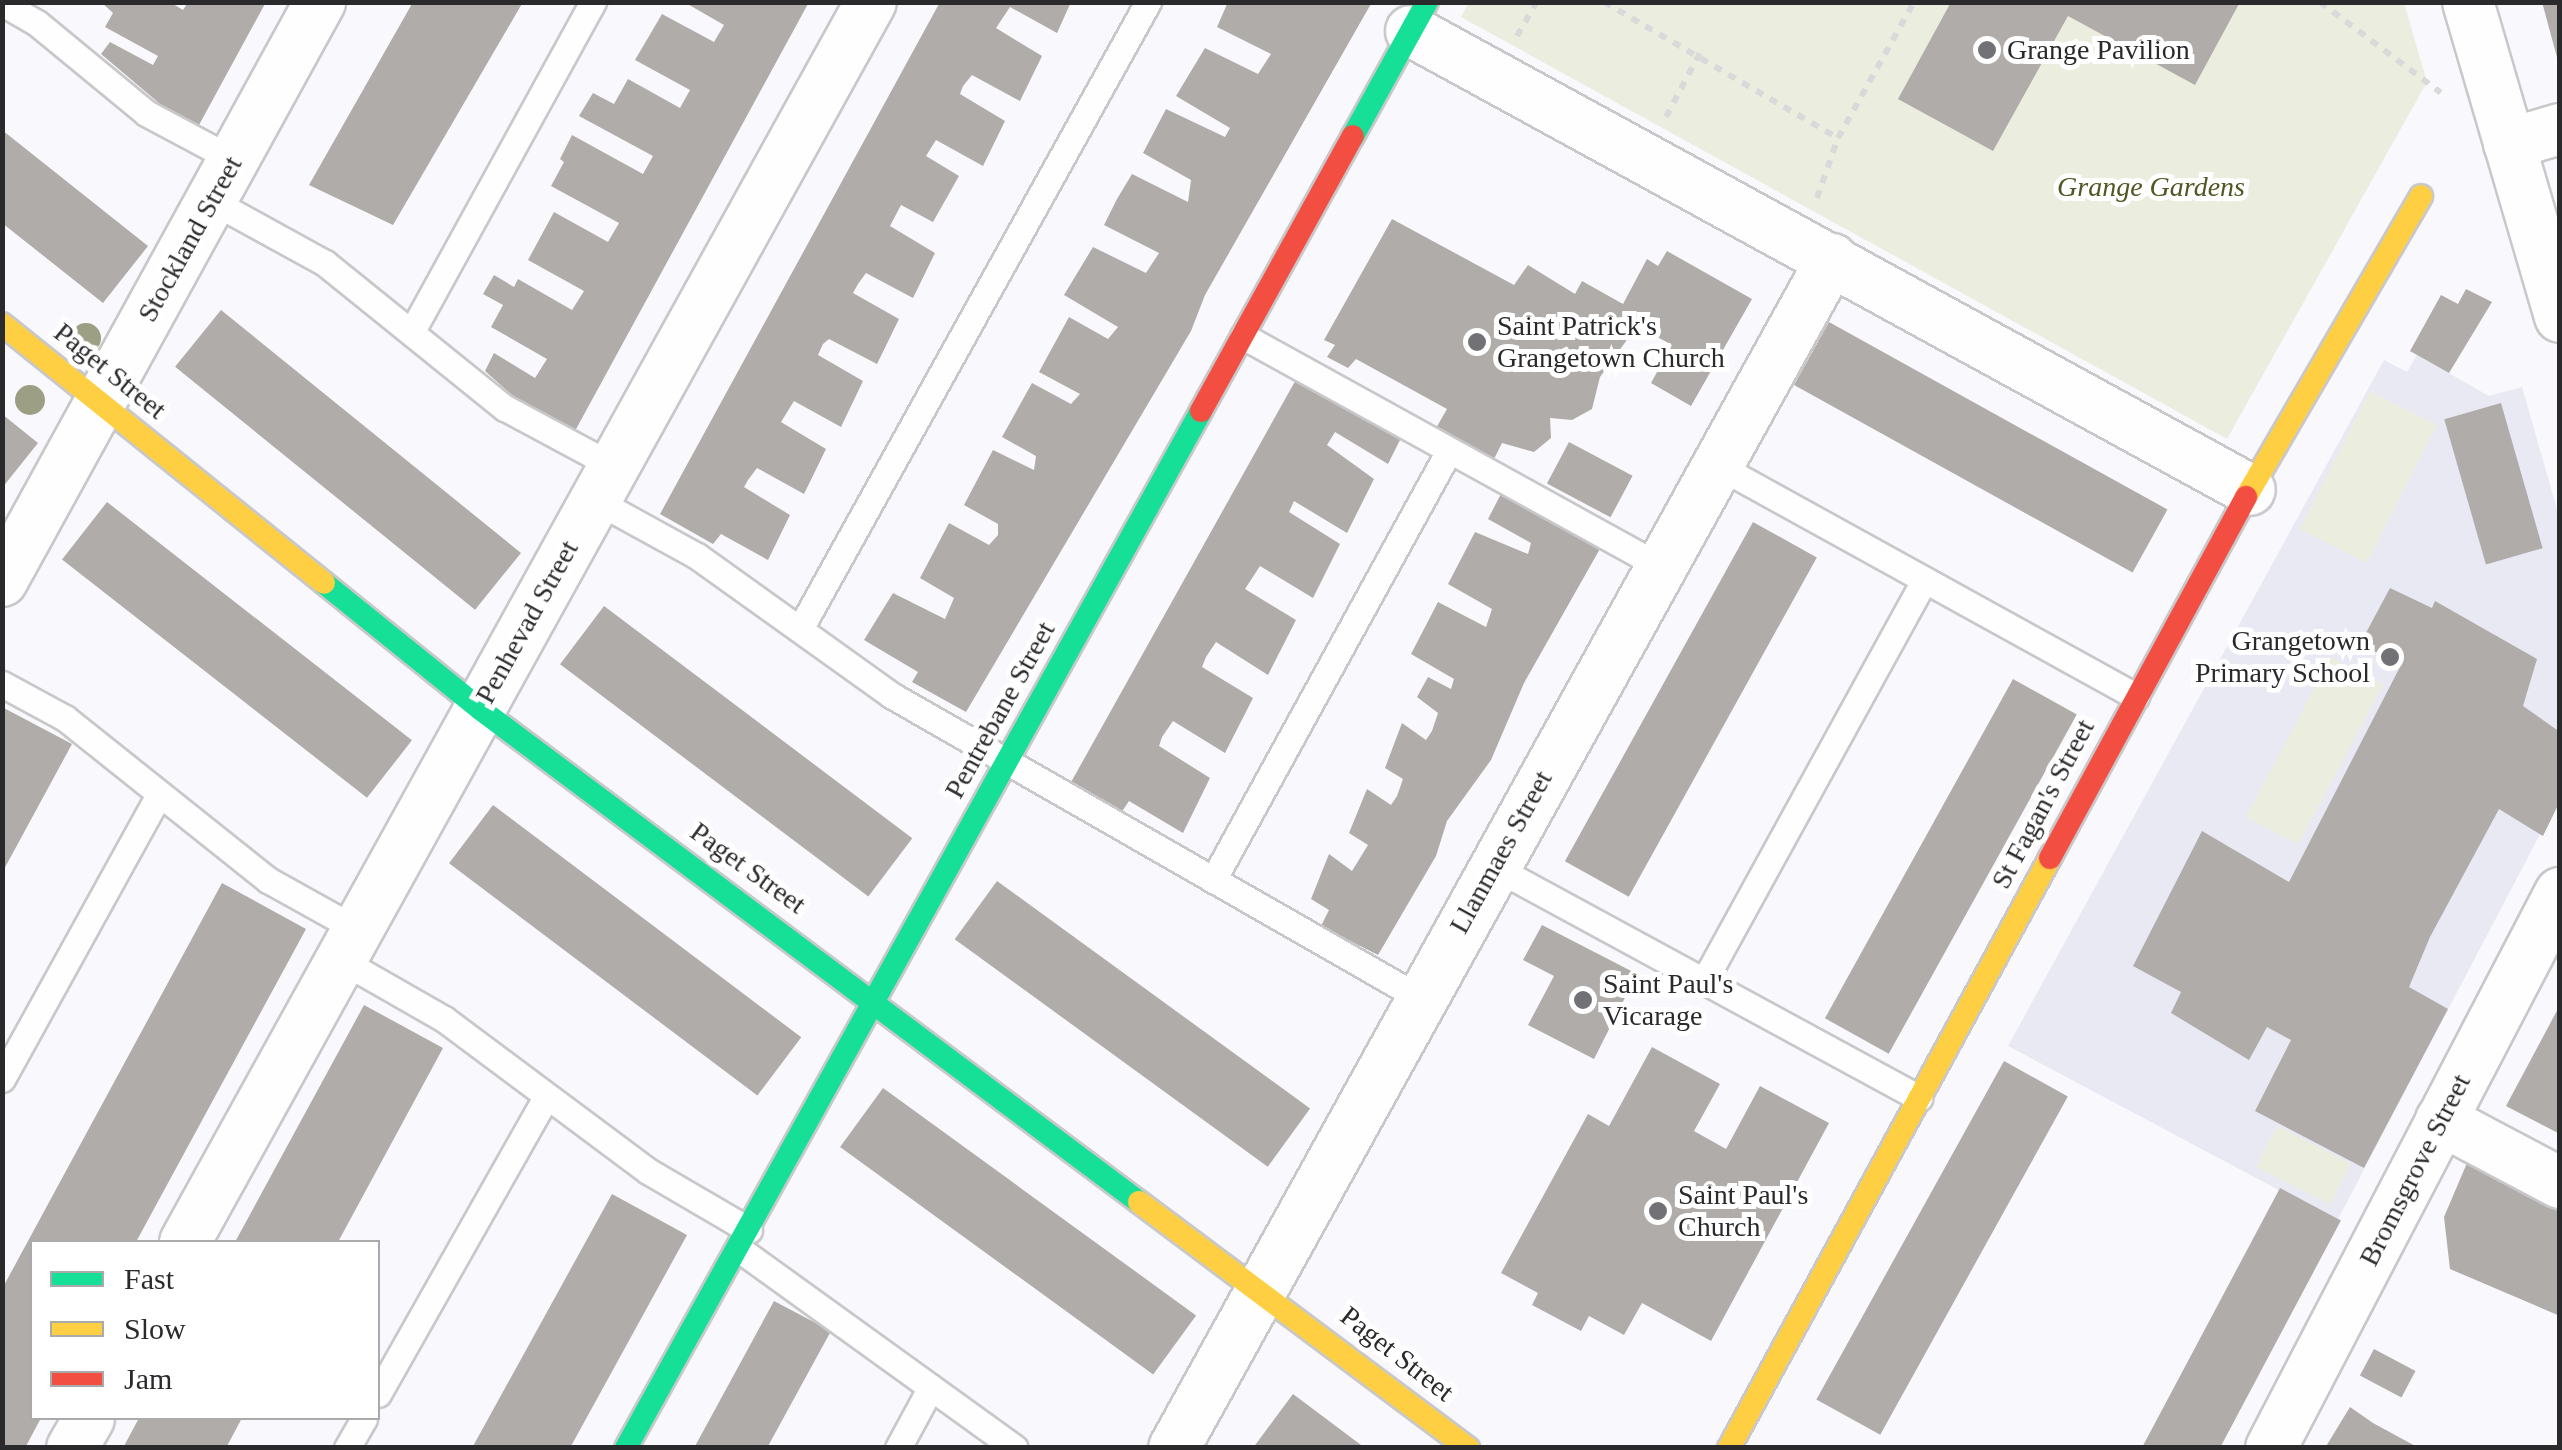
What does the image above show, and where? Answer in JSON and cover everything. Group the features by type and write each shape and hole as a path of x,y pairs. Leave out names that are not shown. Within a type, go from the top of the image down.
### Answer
{"street":[{"name":"Stockland Street","path":"2,581 320,2"},
{"name":"Penhevad Street","path":"186,1240 871,2"},
{"path":"2468,2 2560,317"},
{"path":"1419,17 1644,157 2250,490"},
{"name":"Pentrebane Street","path":"626,1448 1419,17"},
{"path":"2509,144 2560,129"},
{"name":"St Fagan's Street","path":"1729,1448 2136,696 2421,196"},
{"name":"Llanmaes Street","path":"1174,1448 1715,464 1816,250"},
{"name":"Paget Street","path":"2,324 480,709 1262,1287 1468,1448"},
{"name":"Bromsgrove Street","path":"2271,1448 2560,894"},
{"path":"2441,1120 2560,1183"},
{"path":"72,1448 88,1420"}],"lane":[{"path":"412,331 592,2"},
{"path":"800,629 1148,2"},
{"path":"2,3 42,13 223,180 504,408 697,556 891,695 1420,998"},
{"path":"1243,336 1659,566"},
{"path":"1213,880 1448,452"},
{"path":"1715,464 2136,696"},
{"path":"1705,979 1924,581"},
{"path":"2,684 64,718 444,1019 744,1239 1015,1448"},
{"path":"2,1080 159,795"},
{"path":"1494,867 1918,1098"},
{"path":"380,1390 546,1097"},
{"path":"898,1448 932,1387"},
{"path":"347,1448 363,1420"}],"path":[{"path":"1604,2 1838,138"},
{"path":"1816,250 1838,138 1914,2"},
{"path":"2320,2 2442,94"},
{"path":"2336,2 2340,17"},
{"path":"1644,157 1702,47"}],"shaded area":[{"name":"Grangetown Primary School","path":"2417,355 2489,396 2522,387 2559,516 2559,798 2337,1221 2008,1046 2384,360 2407,372"}],"green space":[{"name":"Grange Gardens","path":"1469,2 2404,3 2427,82 2227,439 1461,17"},
{"path":"2370,391 2437,425 2366,563 2300,529"},
{"path":"2331,657 2383,685 2298,845 2246,817"},
{"path":"2277,1126 2351,1164 2330,1205 2256,1167"}],"building":[{"path":"101,2 170,2 183,10 188,2 266,2 199,125 166,109 101,54 110,42 153,65 158,56 105,27 113,13"},
{"path":"413,2 523,2 393,225 309,185"},
{"path":"684,2 809,2 575,431 521,403 485,371 494,353 535,378 547,359 491,327 503,305 483,294 494,275 514,287 518,279 572,310 584,291 528,260 554,212 608,242 619,223 551,186 564,162 560,159 572,135 643,174 653,156 579,116 593,93 614,104 628,79 680,108 690,90 635,60 662,14 714,42 724,25"},
{"path":"940,2 1071,2 1057,33 1010,7 996,28 1042,56 1020,101 972,75 963,86 960,94 1005,121 983,166 936,140 926,156 959,176 933,222 901,205 890,226 935,253 913,298 866,273 853,293 899,319 877,364 829,339 823,344 818,355 863,381 841,427 794,401 781,422 826,449 804,494 757,468 744,487 790,515 768,560 721,534 713,544 660,514"},
{"path":"1228,2 1372,2 1205,295 1191,331 966,712 912,682 918,672 864,640 893,593 945,619 954,598 920,578 949,523 989,545 998,535 998,524 964,505 993,450 1034,470 1036,456 1002,437 1032,383 1071,404 1080,394 1039,372 1069,317 1108,339 1118,327 1064,295 1093,247 1146,273 1159,253 1104,225 1117,199 1132,174 1188,202 1191,180 1143,153 1166,109 1225,137 1230,128 1176,96 1205,48 1258,74 1271,54 1217,27"},
{"name":"Grange Pavilion","path":"1951,2 2240,2 2195,85 2068,16 1993,151 1898,99"},
{"path":"2542,2 2560,2 2560,61 2558,61"},
{"path":"2,130 148,246 103,303 2,223"},
{"name":"Saint Patrick's Grangetown Church","path":"1392,219 1514,285 1528,265 1575,294 1582,281 1623,304 1647,259 1658,266 1667,251 1752,299 1691,406 1651,383 1672,345 1637,326 1600,377 1592,409 1572,420 1550,418 1551,438 1534,452 1502,443 1492,463 1435,430 1447,409 1356,359 1348,368 1327,357 1335,345 1324,340"},
{"path":"2466,289 2492,302 2449,373 2410,351 2441,295 2458,304"},
{"path":"221,310 521,553 475,610 175,367"},
{"path":"1829,322 2167,510 2133,573 1794,385"},
{"path":"1298,376 1403,434 1388,464 1335,432 1327,445 1374,479 1347,533 1294,501 1289,512 1340,544 1313,598 1260,566 1245,589 1296,620 1268,675 1216,642 1206,657 1202,667 1253,698 1225,753 1173,721 1162,737 1159,746 1210,778 1183,833 1129,801 1121,813 1070,784"},
{"path":"2501,403 2543,548 2486,564 2444,419"},
{"path":"2,414 38,443 2,488"},
{"path":"1569,442 1633,476 1611,517 1547,483"},
{"path":"1502,492 1601,547 1524,683 1491,760 1447,821 1436,856 1378,955 1321,926 1329,910 1311,899 1329,854 1352,871 1368,845 1349,833 1367,789 1391,805 1397,796 1403,779 1385,768 1402,723 1426,740 1432,731 1438,713 1417,697 1428,677 1451,689 1454,679 1411,654 1438,602 1486,627 1492,609 1448,584 1475,532 1528,554 1531,543 1488,519"},
{"path":"107,502 412,740 367,798 62,560"},
{"path":"1753,522 1817,557 1629,897 1565,861"},
{"path":"2390,588 2432,608 2435,601 2537,659 2523,706 2560,732 2560,801 2543,836 2499,809 2430,937 2409,987 2448,1009 2364,1168 2255,1111 2291,1040 2267,1027 2249,1060 2171,1013 2181,992 2133,966 2202,831 2289,882 2401,665 2360,644"},
{"path":"604,606 912,838 868,897 560,664"},
{"path":"2013,679 2077,714 1889,1054 1825,1018"},
{"path":"2,707 72,744 2,873"},
{"path":"493,805 801,1037 757,1096 449,863"},
{"path":"997,881 1310,1108 1268,1167 955,939"},
{"path":"222,883 306,929 137,1240 30,1240 30,1420 40,1420 25,1448 2,1448 2,1289"},
{"name":"Saint Paul's Vicarage","path":"1542,925 1637,974 1594,1059 1528,1025 1554,976 1523,960"},
{"path":"364,1005 443,1048 339,1240 236,1240"},
{"path":"2560,1005 2560,1134 2506,1106"},
{"name":"Saint Paul's Church","path":"1652,1047 1720,1084 1694,1131 1726,1149 1760,1086 1829,1123 1711,1341 1642,1303 1624,1335 1589,1316 1581,1331 1532,1305 1538,1293 1501,1273 1588,1114 1609,1126"},
{"path":"2004,1061 2068,1096 1880,1435 1816,1399"},
{"path":"883,1088 1196,1315 1153,1375 840,1147"},
{"path":"2467,1163 2560,1212 2560,1316 2450,1269 2444,1217"},
{"path":"2280,1188 2341,1220 2220,1448 2142,1447"},
{"path":"612,1194 687,1235 570,1448 472,1448"},
{"path":"774,1301 831,1331 767,1448 694,1448"},
{"path":"2374,1349 2415,1371 2401,1398 2360,1375"},
{"path":"1293,1394 1365,1448 1253,1448"},
{"path":"2350,1407 2373,1423 2419,1448 2325,1448"},
{"path":"138,1420 241,1420 226,1448 123,1448"}],"traffic: fast":[{"path":"1353,136 1427,2"},
{"path":"626,1448 1201,411"},
{"path":"324,583 480,709 1139,1202"}],"traffic: slow":[{"path":"2246,497 2421,196"},
{"path":"2,324 324,583"},
{"path":"1729,1448 2050,858"},
{"path":"1139,1202 1468,1448"}],"traffic: jam":[{"path":"1201,411 1353,136"},
{"path":"2050,858 2246,497"}],"place":[{"name":"Grange Pavilion","path":"1987,50"},
{"name":"Saint Patrick's Grangetown Church","path":"1477,342"},
{"name":"Grangetown Primary School","path":"2390,657"},
{"name":"Saint Paul's Vicarage","path":"1583,1000"},
{"name":"Saint Paul's Church","path":"1658,1211"}]}
